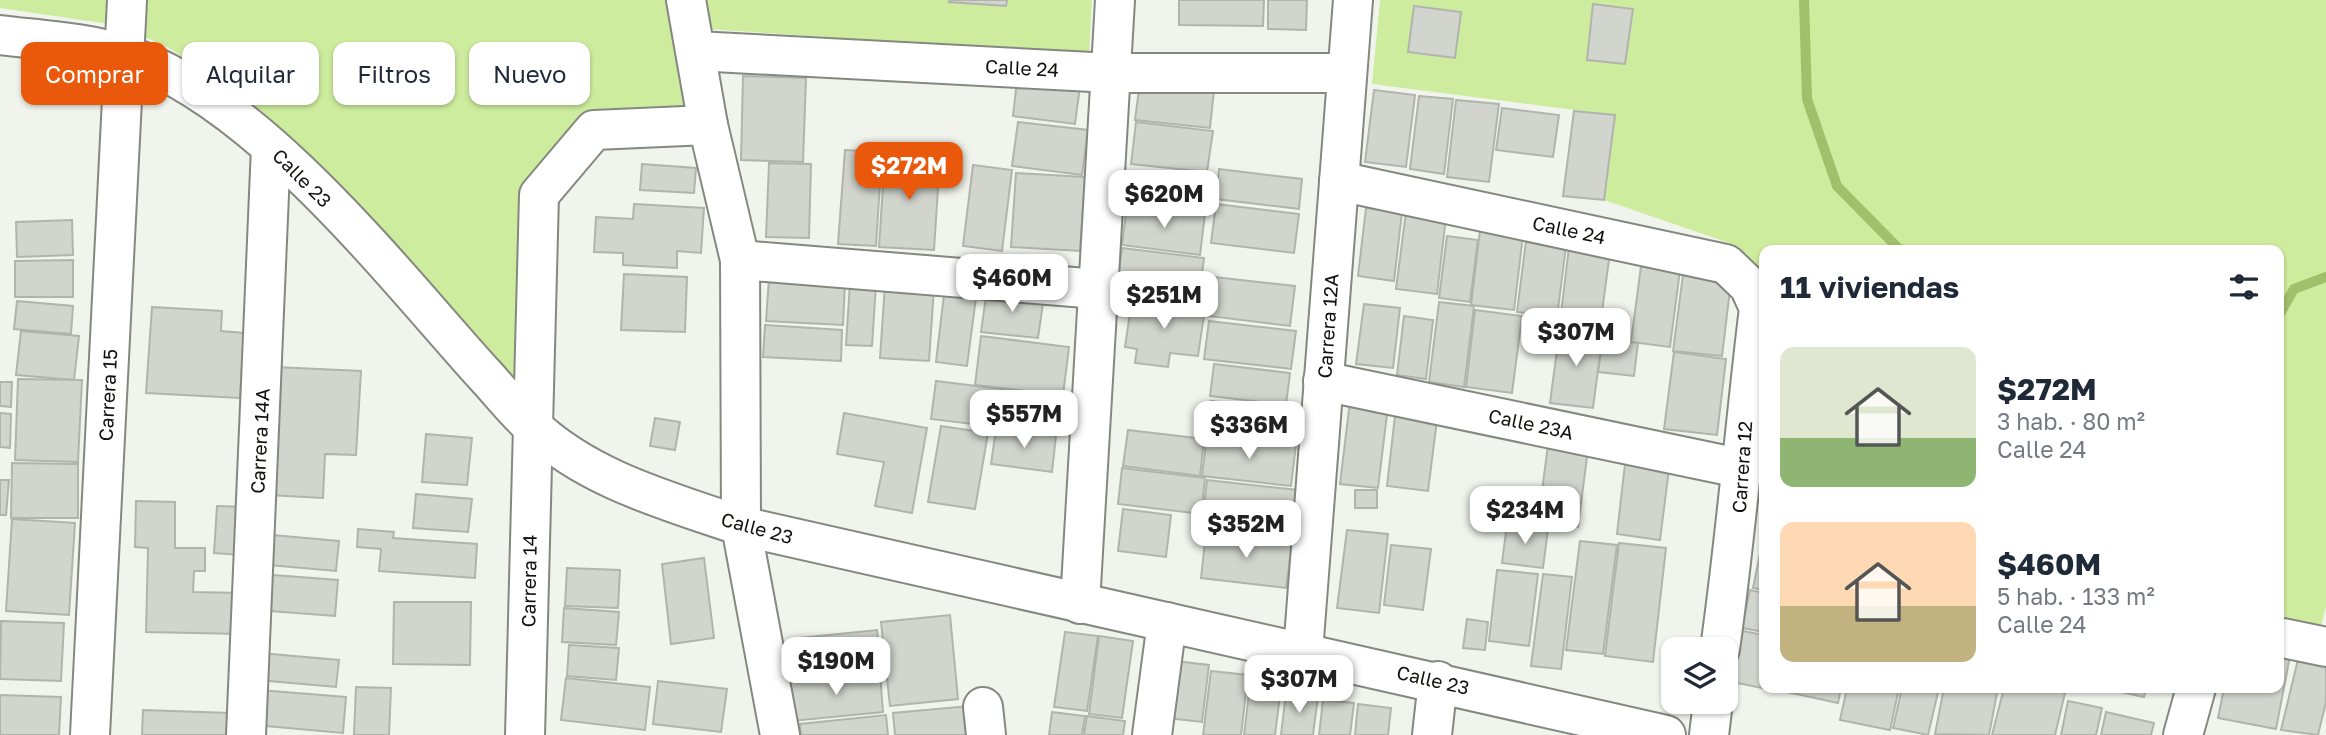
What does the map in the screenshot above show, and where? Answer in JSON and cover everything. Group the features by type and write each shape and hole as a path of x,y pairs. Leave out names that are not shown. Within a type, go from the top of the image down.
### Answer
{"street":[{"name":"Carrera 15","path":"125,42 127,0"},
{"path":"685,0 708,125 740,260 741,526 780,735"},
{"path":"1080,604 1115,0"},
{"name":"Carrera 12A","path":"1303,652 1353,0"},
{"name":"Calle 23","path":"0,35 55,42"},
{"name":"Calle 24","path":"696,51 1111,73 1347,73"},
{"name":"Calle 23","path":"168,74 220,106 271,146 345,221 533,427 584,465 637,489 741,526 1080,604 1438,681 1666,735"},
{"name":"Carrera 15","path":"90,735 122,105"},
{"name":"Carrera 14","path":"525,735 539,195 594,130 708,125"},
{"name":"Carrera 14A","path":"246,735 271,146"},
{"name":"Calle 24","path":"1339,181 1726,264 1749,286"},
{"path":"740,260 1098,289"},
{"name":"Carrera 12","path":"1723,637 1752,512 1739,468 1759,309 1749,286"},
{"name":"Calle 23A","path":"1323,381 1739,468"},
{"path":"1152,735 1167,622"},
{"path":"2284,638 2325,643"},
{"path":"1432,735 1438,681"},
{"path":"2183,735 2195,693"},
{"path":"1709,735 1712,714"}],"green space":[{"path":"0,0 1092,0 1089,55 708,29 698,116 593,120 531,192 525,406 249,105 319,105 319,42 182,42 182,56 168,47 168,42 157,42 116,25 0,8"},
{"path":"1380,0 2326,0 2326,607 2318,637 2284,628 2284,245 1759,245 1759,275 1729,243 1604,200 1615,115 1372,84"}],"building":[{"path":"1007,0 1006,6 949,2"},
{"path":"1179,0 1264,0 1263,26 1179,25"},
{"path":"1268,0 1307,0 1306,30 1268,29"},
{"path":"1593,4 1633,9 1625,64 1587,60"},
{"path":"1414,6 1461,12 1455,58 1408,52"},
{"path":"1018,72 1081,79 1075,124 1013,116"},
{"path":"743,76 806,78 803,162 741,160"},
{"path":"1140,81 1214,90 1210,128 1135,120"},
{"path":"1374,90 1415,95 1406,167 1365,162"},
{"path":"1419,96 1453,99 1444,174 1410,169"},
{"path":"1456,100 1499,104 1489,182 1447,177"},
{"path":"1502,108 1559,115 1553,157 1496,150"},
{"path":"1574,111 1615,115 1604,200 1563,196"},
{"path":"1018,122 1088,130 1082,175 1012,166"},
{"path":"1136,122 1213,131 1207,172 1131,164"},
{"path":"845,150 882,152 876,246 838,244"},
{"path":"885,155 940,158 934,250 879,247"},
{"path":"769,163 811,164 809,238 766,237"},
{"path":"642,164 696,168 694,193 640,190"},
{"path":"973,165 1012,170 1002,251 963,246"},
{"path":"1219,169 1302,179 1299,209 1216,199"},
{"path":"1016,173 1085,177 1080,251 1011,247"},
{"path":"634,204 704,208 701,253 677,251 677,268 623,265 623,253 594,252 596,217 633,219"},
{"path":"1216,204 1299,214 1294,253 1211,243"},
{"path":"1127,205 1205,214 1200,255 1122,245"},
{"path":"1366,208 1402,212 1394,281 1358,276"},
{"path":"1406,212 1446,217 1437,294 1396,289"},
{"path":"72,220 73,255 17,257 16,222"},
{"path":"1480,230 1523,235 1514,310 1471,305"},
{"path":"1447,236 1478,240 1470,302 1439,298"},
{"path":"1526,241 1566,246 1557,317 1517,312"},
{"path":"1569,247 1610,252 1600,327 1560,322"},
{"path":"1122,248 1204,258 1198,303 1116,294"},
{"path":"73,260 73,297 15,297 15,261"},
{"path":"1641,266 1680,270 1670,347 1631,342"},
{"path":"624,274 687,277 685,332 621,330"},
{"path":"1683,275 1731,281 1722,356 1673,351"},
{"path":"1214,277 1295,286 1290,326 1209,316"},
{"path":"769,278 845,282 843,325 766,321"},
{"path":"850,283 876,284 872,346 846,345"},
{"path":"885,285 934,288 929,361 880,358"},
{"path":"945,286 977,290 967,366 936,362"},
{"path":"987,289 1044,296 1038,338 981,332"},
{"path":"1132,299 1205,308 1198,356 1170,353 1168,367 1135,363 1137,349 1125,347"},
{"path":"17,301 73,306 71,334 14,329"},
{"path":"1439,302 1474,306 1464,387 1429,382"},
{"path":"1364,304 1400,308 1393,368 1356,364"},
{"path":"152,307 222,311 221,331 244,333 240,398 146,393"},
{"path":"1475,310 1522,316 1512,393 1466,387"},
{"path":"1404,316 1433,320 1426,379 1397,375"},
{"path":"1209,321 1296,331 1291,369 1204,359"},
{"path":"765,325 842,330 841,361 763,357"},
{"path":"1560,327 1603,332 1593,408 1550,403"},
{"path":"21,331 79,336 74,380 16,375"},
{"path":"981,336 1069,347 1063,395 975,385"},
{"path":"1603,339 1638,343 1634,376 1598,372"},
{"path":"1674,352 1726,359 1717,435 1664,429"},
{"path":"1214,364 1290,373 1286,405 1210,396"},
{"path":"275,367 361,371 356,455 325,454 323,498 268,495"},
{"path":"18,379 82,380 78,462 15,460"},
{"path":"936,381 1068,397 1063,435 931,419"},
{"path":"0,382 12,382 11,407 0,406"},
{"path":"1211,401 1285,410 1281,441 1207,432"},
{"path":"1350,401 1388,406 1378,488 1340,484"},
{"path":"1396,407 1438,412 1428,491 1387,486"},
{"path":"0,413 11,414 10,448 0,447"},
{"path":"844,413 927,428 912,513 875,506 884,462 837,454"},
{"path":"655,418 680,422 675,450 650,446"},
{"path":"941,426 988,433 975,509 928,502"},
{"path":"996,429 1056,436 1052,472 991,464"},
{"path":"1128,430 1204,439 1200,476 1123,466"},
{"path":"426,434 472,438 467,485 422,482"},
{"path":"1207,435 1296,445 1291,486 1202,476"},
{"path":"1548,445 1588,449 1578,527 1538,522"},
{"path":"12,463 78,464 78,518 11,518"},
{"path":"1625,464 1669,469 1660,540 1617,534"},
{"path":"1122,468 1205,478 1201,514 1118,504"},
{"path":"0,480 9,480 6,515 0,515"},
{"path":"1207,480 1298,490 1293,535 1202,524"},
{"path":"1355,490 1377,490 1377,508 1355,508"},
{"path":"416,494 472,499 468,532 413,528"},
{"path":"136,501 175,502 175,548 205,548 205,571 194,571 193,592 242,593 241,634 146,632 148,548 135,547"},
{"path":"217,506 245,507 241,555 214,553"},
{"path":"1123,509 1171,515 1166,557 1118,551"},
{"path":"12,519 75,523 69,615 6,611"},
{"path":"1507,524 1548,529 1543,568 1502,563"},
{"path":"358,529 394,532 393,538 477,544 475,578 379,571 381,549 357,547"},
{"path":"1347,530 1388,534 1379,613 1337,608"},
{"path":"1206,533 1292,543 1286,588 1201,578"},
{"path":"261,534 339,541 336,571 258,564"},
{"path":"1580,541 1617,545 1603,654 1566,650"},
{"path":"1619,543 1666,548 1653,662 1605,656"},
{"path":"1391,545 1431,549 1423,610 1384,605"},
{"path":"704,558 714,638 671,644 662,564"},
{"path":"1759,559 1759,589 1753,588"},
{"path":"567,568 620,570 618,608 565,606"},
{"path":"1497,570 1538,574 1529,646 1489,641"},
{"path":"260,574 338,580 335,616 257,610"},
{"path":"1543,574 1572,577 1561,669 1531,666"},
{"path":"1750,590 1759,592 1759,631 1742,628"},
{"path":"394,602 471,602 470,665 393,664"},
{"path":"564,608 619,612 616,645 562,642"},
{"path":"950,615 958,699 890,706 881,622"},
{"path":"1467,619 1488,622 1485,650 1463,648"},
{"path":"1,621 64,623 61,681 0,679"},
{"path":"877,630 881,668 794,676 790,639"},
{"path":"1743,631 1759,634 1759,687 1738,683 1738,654"},
{"path":"1065,632 1098,636 1087,711 1054,707"},
{"path":"1099,636 1133,641 1122,718 1089,714"},
{"path":"569,645 619,648 616,680 567,676"},
{"path":"2300,651 2326,657 2326,702 2318,735 2281,730"},
{"path":"260,653 339,660 336,687 258,680"},
{"path":"2284,654 2290,656 2284,687"},
{"path":"1175,661 1209,665 1202,722 1168,718"},
{"path":"1211,671 1248,675 1241,735 1203,735"},
{"path":"880,673 883,712 792,721 788,682"},
{"path":"1251,676 1282,679 1275,735 1244,735"},
{"path":"566,678 650,687 645,730 561,720"},
{"path":"658,681 727,689 721,732 653,724"},
{"path":"356,687 391,688 389,735 354,735"},
{"path":"259,690 346,697 343,733 255,725"},
{"path":"1286,693 1318,696 1313,735 1281,735"},
{"path":"1792,693 1840,693 1838,703"},
{"path":"1846,693 1898,693 1890,730 1840,720"},
{"path":"1901,693 1938,693 1928,735 1893,728"},
{"path":"1943,693 1997,693 1989,735 1935,734"},
{"path":"2003,693 2065,693 2055,735 1992,735"},
{"path":"2126,693 2145,693 2144,697"},
{"path":"2223,693 2283,693 2276,729 2218,718"},
{"path":"0,695 61,697 59,735 0,735"},
{"path":"1323,700 1354,703 1350,735 1319,735"},
{"path":"2068,701 2102,708 2096,735 2061,735"},
{"path":"1358,704 1391,708 1388,735 1355,735"},
{"path":"969,706 972,735 895,735 893,713"},
{"path":"143,710 230,713 229,735 142,735"},
{"path":"1052,712 1085,716 1082,735 1049,735"},
{"path":"2106,712 2154,723 2151,735 2101,735"},
{"path":"886,715 888,735 801,735 800,724"},
{"path":"1087,716 1125,721 1123,735 1084,735"}],"waterway":[{"path":"1804,0 1807,99 1837,186 1895,245"},
{"path":"2284,306 2294,289 2326,277"}]}
